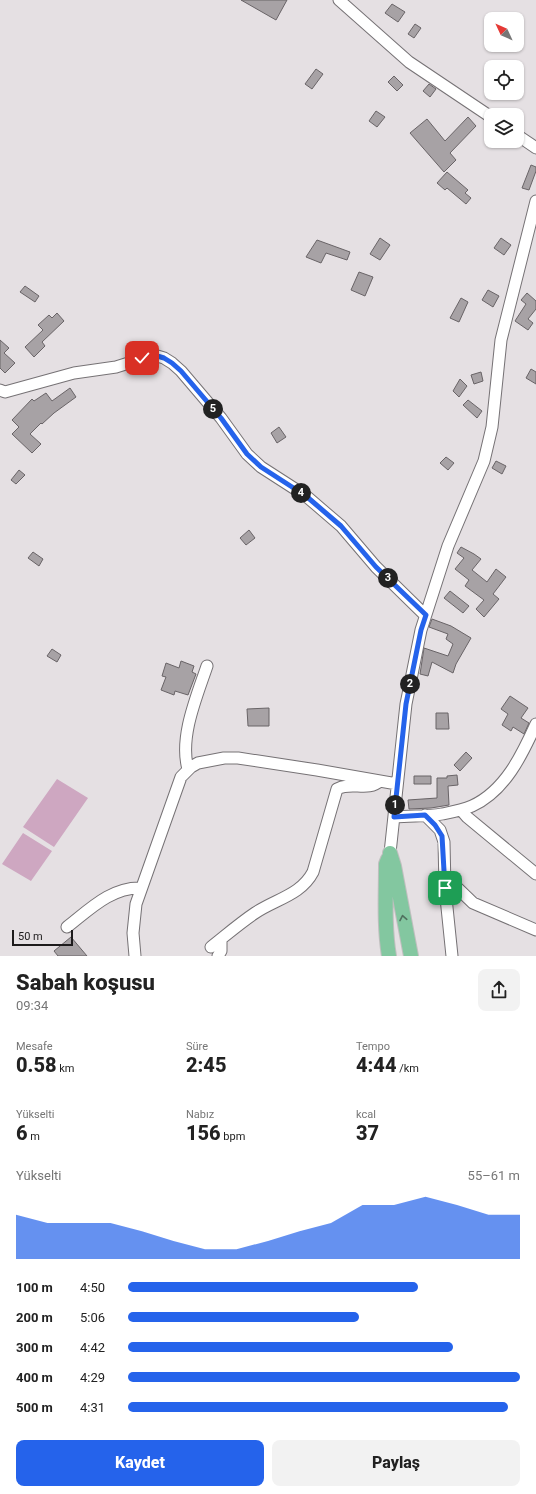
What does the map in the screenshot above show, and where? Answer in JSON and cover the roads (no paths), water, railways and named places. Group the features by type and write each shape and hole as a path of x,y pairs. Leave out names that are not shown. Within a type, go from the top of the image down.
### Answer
{"main road":[{"path":"389,956 387,942 386,864 390,853"},
{"path":"390,853 394,866 411,956"}],"street":[{"path":"339,0 409,62 484,112"},
{"path":"524,140 536,148"},
{"path":"390,853 406,704 421,630 448,546 484,461 492,427 501,340 536,201"},
{"path":"0,390 5,392 74,373 116,367 154,355 164,358 181,371 221,418 247,454 261,467 306,496 341,526 376,567 426,615"},
{"path":"188,769 186,756 188,723 207,666"},
{"path":"394,817 441,814 471,807 482,801 508,775 525,749 536,724"},
{"path":"135,956 133,933 136,904 181,777 188,769 198,763 212,760 238,758 398,784"},
{"path":"215,952 221,951 221,939 256,912 299,890 310,878 337,789 342,786 370,787 380,781"},
{"path":"460,810 467,818 536,874"},
{"path":"425,815 435,825 442,836 452,956"},
{"path":"445,876 473,904 536,930"},
{"path":"67,927 111,894 125,889 141,888"}]}
